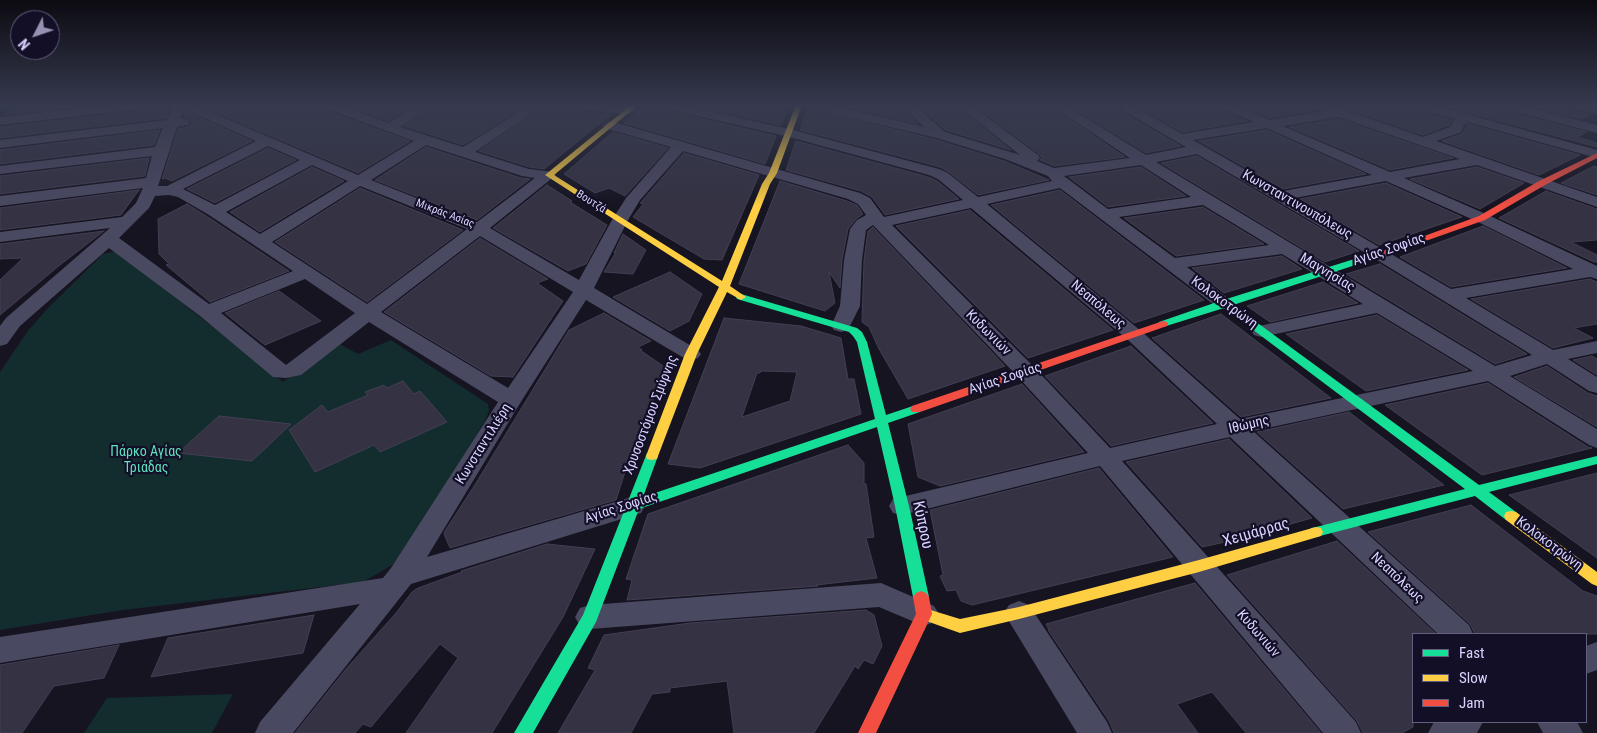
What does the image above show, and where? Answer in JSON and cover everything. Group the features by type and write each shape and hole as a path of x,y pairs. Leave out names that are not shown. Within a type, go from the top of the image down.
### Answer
{"street":[{"path":"0,144 41,139"},
{"path":"0,340 6,322 109,239 143,205 151,187 165,139"},
{"name":"Μικράς Ασίας","path":"263,139 360,181 478,228 691,354"},
{"path":"260,242 426,139"},
{"name":"Βουτζά","path":"427,139 527,173 549,175 724,288 752,301 841,326"},
{"path":"465,152 485,139"},
{"path":"109,239 207,312 281,372 286,372 293,370 549,175 593,139"},
{"name":"Κυδωνιών","path":"660,139 854,196 864,202 877,220 1026,372 1105,457 1344,733"},
{"name":"Χρυσοστόμου Σμύρνης","path":"524,733 590,617 691,354 724,288 786,139"},
{"name":"Νεαπόλεως","path":"811,139 934,172 942,176 1134,335 1457,633"},
{"name":"Κολοκοτρώνη","path":"955,139 1010,156 1058,178 1597,580"},
{"path":"1007,139 1058,178"},
{"name":"Μαγνησίας","path":"1110,139 1597,440"},
{"name":"Κωνσταντινουπόλεως","path":"1183,139 1450,295 1597,386"},
{"path":"841,326 850,306 853,260 858,228 863,223 975,202 1058,178 1199,148 1219,139"},
{"path":"1300,139 1482,218 1595,272"},
{"path":"1419,139 1597,202"},
{"path":"1424,141 1429,139"},
{"path":"1534,139 1595,158"},
{"path":"170,190 267,141"},
{"name":"Κωνσταντιλιέρη","path":"272,733 396,582 511,400 583,291 620,220 634,198 680,145"},
{"path":"0,170 161,151"},
{"name":"Αγίας Σοφίας","path":"0,650 396,582 632,506 881,419 1026,372 1224,303 1380,254 1482,218 1542,183 1595,158"},
{"path":"215,212 311,160"},
{"path":"1281,196 1478,160"},
{"path":"0,201 151,187 183,194 215,212 368,312 511,400"},
{"path":"1104,214 1206,200"},
{"path":"0,237 128,221"},
{"path":"1172,264 1287,248"},
{"path":"207,312 307,272"},
{"path":"1450,295 1595,272"},
{"path":"1262,331 1381,306"},
{"name":"Κύπρου","path":"841,326 858,334 862,342 902,506 924,614"},
{"name":"Ιθώμης","path":"902,506 1105,457 1356,401 1492,374 1549,357 1597,347"},
{"name":"Χειμάρρας","path":"924,614 960,626 1019,613 1199,566 1339,525 1597,460"},
{"path":"590,617 881,595 924,614 867,733"},
{"path":"1019,613 1094,733"},
{"path":"1445,733 1464,723"},
{"path":"1555,723 1566,733"}],"green space":[{"name":"Πάρκο Αγίας Τριάδας","path":"117,252 283,382 336,342 358,354 391,340 488,404 489,411 485,421 411,541 394,564 363,582 123,610 0,630 0,372 27,332 46,310 103,254"},
{"path":"233,694 212,733 84,733 107,698"}],"building":[{"path":"86,139 156,139 154,145 0,164 0,150"},
{"path":"175,139 248,139 252,141 172,181 165,178 162,179"},
{"path":"278,139 405,139 410,141 358,173"},
{"path":"445,139 472,139 463,145"},
{"path":"496,139 580,139 544,169 529,167 479,151"},
{"path":"605,139 638,139 668,148 625,196 609,188 595,193 564,174"},
{"path":"680,139 775,139 765,164"},
{"path":"835,139 934,139 1004,161 1049,180 978,195 940,167"},
{"path":"976,139 998,139 1011,150"},
{"path":"1019,139 1099,139 1125,157 1054,166 1040,160 1042,158"},
{"path":"1124,139 1169,139 1181,146 1146,153"},
{"path":"1210,139 1288,139 1366,174 1283,189 1199,141"},
{"path":"1318,139 1398,139 1453,158 1390,170"},
{"path":"1447,139 1523,139 1580,155 1539,175 1442,141"},
{"path":"1568,139 1584,139 1597,143 1597,147"},
{"path":"796,141 928,177 937,181 959,199 885,215 872,197 861,191 786,170"},
{"path":"426,147 521,178 530,179 477,220 375,180"},
{"path":"268,148 296,160 215,203 187,189"},
{"path":"684,153 759,175 722,260 704,259 633,217 643,204 640,203"},
{"path":"1197,156 1359,251 1325,262 1161,163"},
{"path":"149,158 145,176 0,194 0,176"},
{"path":"1594,166 1597,167 1597,195 1561,183"},
{"path":"312,167 344,181 260,232 230,212"},
{"path":"1141,167 1186,196 1108,207 1069,177"},
{"path":"1477,167 1524,183 1480,209 1410,179"},
{"path":"780,181 847,201 857,205 863,214 848,229 842,260 840,288 829,272 835,303 825,311 739,284"},
{"path":"1386,183 1462,217 1379,245 1300,199"},
{"path":"547,185 607,225 586,264 568,271 493,228"},
{"path":"360,188 463,230 367,302 275,242"},
{"path":"139,190 121,215 0,230 0,208"},
{"path":"1060,190 1204,300 1134,323 991,205"},
{"path":"1546,191 1597,209 1597,240 1571,242 1597,255 1597,262 1499,218"},
{"path":"187,204 289,271 210,302 166,265 169,264 159,254 158,219"},
{"path":"1203,207 1264,244 1176,256 1124,218"},
{"path":"970,210 1113,330 1028,358 896,226"},
{"path":"1483,226 1567,268 1451,287 1400,257"},
{"path":"873,227 1005,366 908,399 879,349 869,327 862,322 864,260 868,231"},
{"path":"104,231 0,315 0,280 23,258 0,259 0,244"},
{"path":"623,234 646,250 633,274 604,272 616,252 614,253"},
{"path":"480,238 548,279 537,283 563,301 513,377 491,376 384,312"},
{"path":"1282,256 1302,269 1224,293 1192,268"},
{"path":"1380,264 1527,354 1495,364 1346,274"},
{"path":"670,272 702,294 689,321 670,331 613,297"},
{"path":"1590,279 1597,282 1597,324 1574,328 1593,338 1553,348 1471,299"},
{"path":"1323,282 1358,303 1270,322 1247,306"},
{"path":"279,291 321,321 265,345 225,313"},
{"path":"604,313 651,341 638,347 666,368 616,500 450,548 444,534 445,531 569,330"},
{"path":"1221,314 1331,398 1241,417 1152,338"},
{"path":"1377,315 1468,370 1366,391 1286,334"},
{"path":"724,318 801,326 841,338 848,379 854,379 861,414 700,468 668,464","holes":["761,371 797,372 790,401 742,417 757,373"]},
{"path":"1131,346 1213,423 1111,446 1045,376"},
{"path":"1592,356 1597,359 1597,375 1573,360"},
{"path":"1547,366 1588,393 1597,396 1597,427 1514,377"},
{"path":"403,381 414,394 420,391 447,422 380,452 374,445 315,472 289,430 322,405 328,412 368,395 365,392 384,385 387,388"},
{"path":"1488,383 1592,448 1482,475 1385,405"},
{"path":"1022,384 1084,452 940,486 918,477 908,424"},
{"path":"1349,412 1444,485 1343,509 1257,432"},
{"path":"219,416 291,424 252,461 178,453"},
{"path":"1229,439 1312,518 1202,547 1126,462"},
{"path":"848,445 864,463 864,484 866,484 874,537 866,538 877,578 816,585 818,586 627,600 632,580 626,579 648,514"},
{"path":"1099,468 1173,557 972,605 961,601 956,590 947,591 940,576 943,575 930,510"},
{"path":"1597,473 1597,558 1509,495"},
{"path":"1471,505 1583,591 1597,596 1597,634 1474,633 1470,624 1368,532"},
{"path":"1337,541 1435,633 1412,633 1413,727 1402,733 1363,733 1357,721 1227,575"},
{"path":"547,544 595,549 563,617 492,733 406,733 458,658 440,644 371,727 363,724 355,733 295,733 346,669 396,613 412,592 461,571"},
{"path":"1195,583 1321,733 1246,733 1212,692 1177,704 1198,733 1114,733 1109,721 1048,630 1046,624"},
{"path":"866,610 874,615 882,646 873,664 864,660 858,669 855,666 814,733 734,733 727,681 670,688 670,692 652,694 631,733 558,733 595,670 588,668 604,635 690,623"},
{"path":"314,615 303,653 151,677 168,638"},
{"path":"119,645 104,678 54,686 22,733 0,733 0,665"}],"traffic: fast":[{"path":"1163,324 1380,254"},
{"path":"741,297 853,330 858,334 862,342 902,506 921,597"},
{"path":"1224,303 1511,516"},
{"path":"632,506 916,409"},
{"path":"523,733 590,617 652,456"},
{"path":"1316,532 1597,460"}],"traffic: slow":[{"path":"593,139 549,175 741,297"},
{"path":"652,456 691,354 724,288 786,139"},
{"path":"1511,516 1597,580"},
{"path":"924,614 960,626 1019,613 1199,566 1316,532"}],"traffic: jam":[{"path":"1380,254 1482,218 1542,183 1597,155"},
{"path":"916,409 1163,324"},
{"path":"867,733 924,614 921,597"}]}
